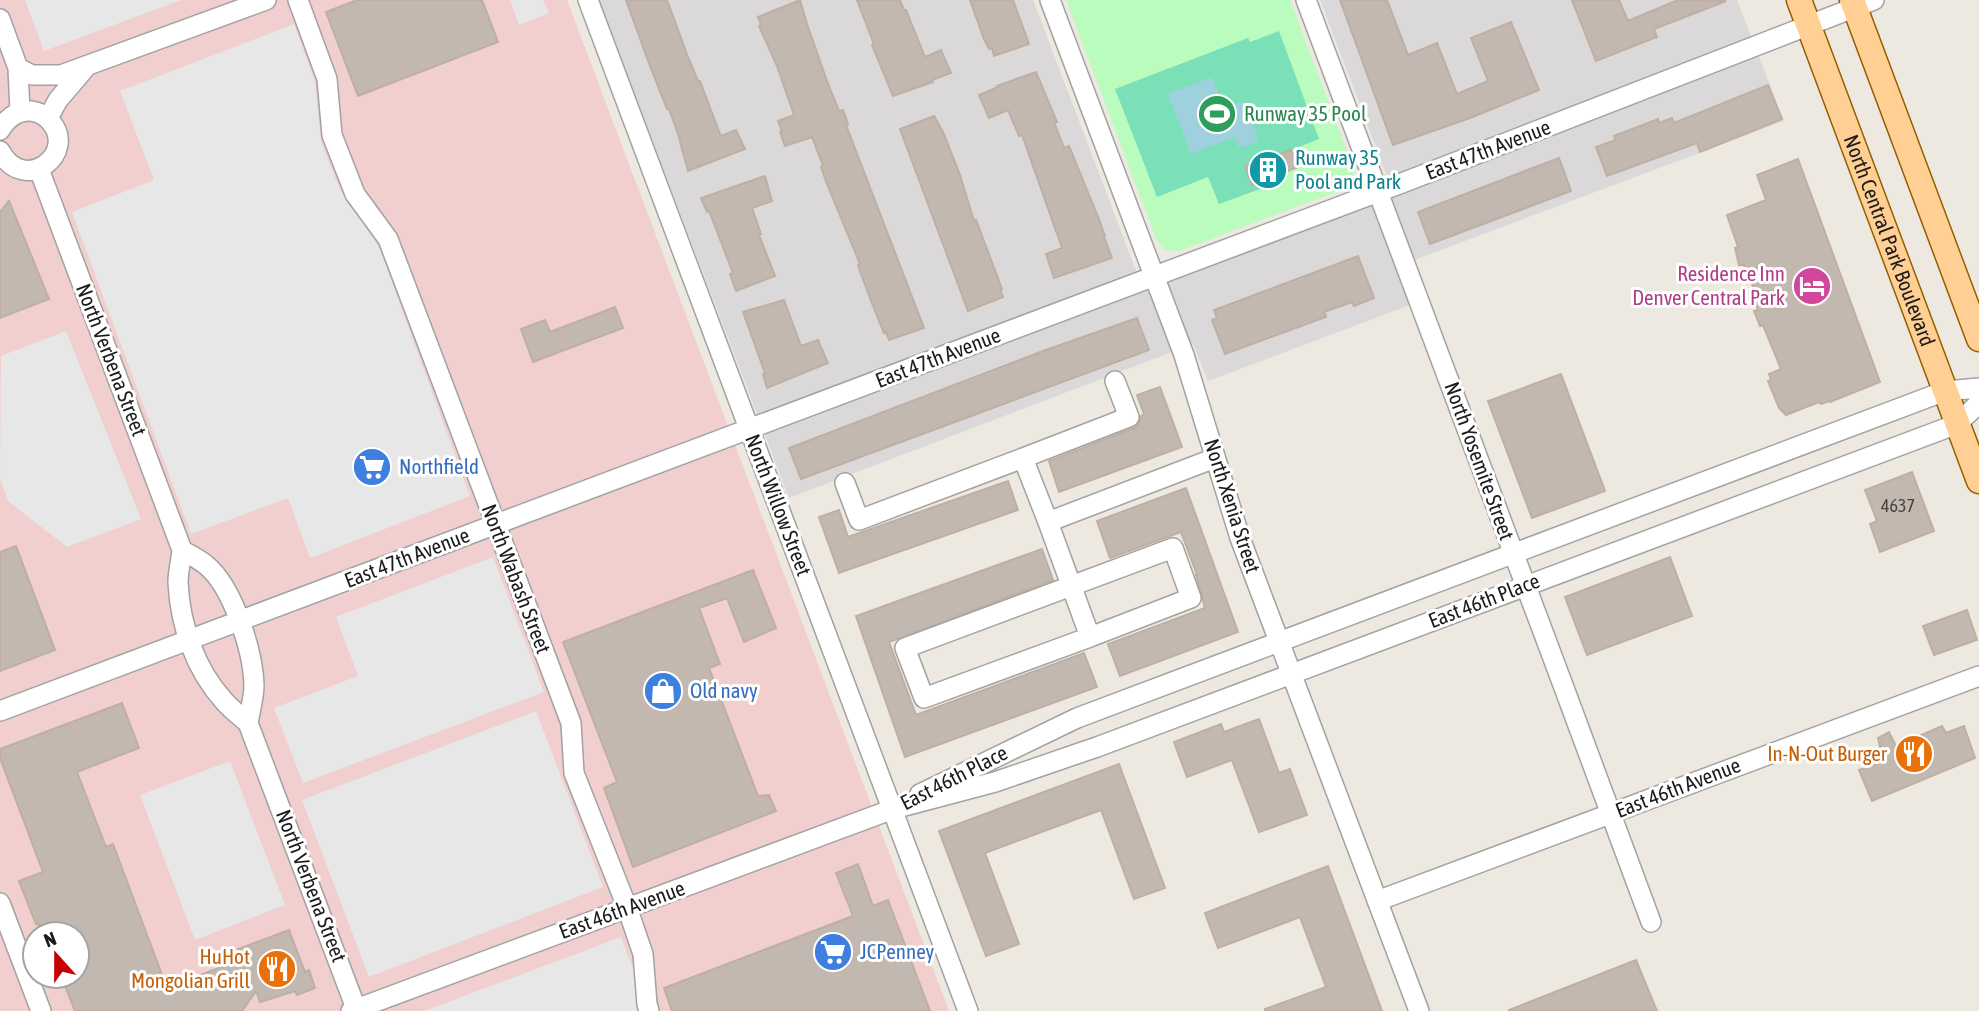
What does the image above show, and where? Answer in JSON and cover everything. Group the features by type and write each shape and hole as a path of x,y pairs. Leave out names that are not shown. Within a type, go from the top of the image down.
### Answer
{"main road":[{"name":"North Central Park Boulevard","path":"1798,0 1979,481"},
{"path":"1860,3 1979,339"}],"street":[{"path":"18,68 32,75 61,75 266,0"},
{"name":"North Wabash Street","path":"298,0 327,79 332,135 355,194 388,239 571,723 574,773 643,954 649,1011"},
{"name":"North Willow Street","path":"588,0 968,1011"},
{"name":"North Xenia Street","path":"1050,0 1186,360 1240,538 1419,1011"},
{"name":"North Yosemite Street","path":"1306,0 1651,922"},
{"name":"East 47th Avenue","path":"0,711 1581,114 1696,67 1808,26 1860,3"},
{"path":"0,19 18,68 8,114 30,111 39,113 48,118 58,135 58,146 48,164 29,171 4,165"},
{"path":"48,118 58,100 86,66"},
{"name":"North Verbena Street","path":"39,169 182,550 178,580 188,640 204,674 224,701 248,723 355,1010"},
{"path":"845,483 859,520 1129,417 1115,381"},
{"name":"East 46th Place","path":"893,809 928,789 1077,719 1945,391 1979,388"},
{"name":"East 46th Place","path":"893,809 995,782 1097,747 1957,424 1979,403"},
{"path":"1023,458 1090,637"},
{"path":"1048,522 1215,458"},
{"path":"1172,548 1191,598 1090,637 924,698 905,648 1172,548"},
{"path":"182,550 206,565 216,576 240,621 251,656 254,688 248,723"},
{"name":"East 46th Avenue","path":"1377,901 1979,676"},
{"name":"East 46th Avenue","path":"355,1010 893,809"},
{"path":"0,904 41,1011"}],"shaded area":[{"name":"Northfield","path":"0,0 567,0 949,1011 0,1011"},
{"path":"25,0 181,0 44,51"},
{"path":"510,0 543,0 549,13 519,25"},
{"path":"599,0 1033,0 1143,289 1394,195 1320,0 1737,0 1784,121 1396,267 1410,305 1208,381 1193,344 789,498"},
{"path":"294,24 315,82 321,142 340,190 379,247 470,496 310,558 288,498 191,534 72,212 154,180 120,91"},
{"path":"66,331 141,519 67,547 8,501 0,478 1,356"},
{"path":"493,557 544,692 303,783 274,708 358,676 336,617"},
{"path":"536,711 603,887 369,977 302,800"},
{"path":"230,761 285,905 195,940 140,795"},
{"path":"621,937 649,1011 424,1011"}],"green space":[{"path":"1066,0 1290,0 1354,170 1353,181 1344,189 1179,251 1165,250 1157,241"},
{"name":"Runway 35 Pool","path":"1279,31 1319,139 1291,150 1298,167 1268,178 1271,185 1219,204 1208,177 1157,197 1115,89 1248,38 1250,42"}],"water":[{"name":"Runway 35 Pool","path":"1212,77 1224,109 1244,101 1259,141 1239,148 1235,137 1191,154 1168,94"}],"building":[{"path":"357,0 482,0 498,42 358,96 326,12"},
{"path":"626,0 667,0 721,136 736,130 745,149 688,171 669,109"},
{"path":"800,0 828,84 839,111 843,110 848,124 846,125 924,328 889,340 873,306 812,137 785,146 780,132 782,131 778,121 794,115 777,66 759,26 758,17"},
{"path":"857,0 900,0 925,57 941,50 951,73 893,96"},
{"path":"970,0 1013,0 1029,44 994,56 992,48 989,49 984,39"},
{"path":"1340,0 1387,0 1408,55 1437,43 1457,94 1488,81 1471,38 1511,22 1539,90 1393,145"},
{"path":"1572,0 1619,0 1628,21 1678,0 1726,1 1654,29 1657,37 1596,61"},
{"path":"1036,72 1057,122 1054,122 1064,148 1069,146 1112,258 1054,278 1046,254 1062,248 1022,135 1019,136 1008,110 989,118 979,95"},
{"path":"1768,85 1782,119 1700,152 1697,143 1607,176 1596,147 1616,140 1614,136 1658,119 1659,123 1672,118 1674,123"},
{"path":"934,116 960,175 974,221 976,220 1002,289 1003,297 968,311 900,129"},
{"name":"Runway 35 Pool and Park","path":"1291,150 1298,167 1252,185 1245,166"},
{"path":"1559,158 1571,191 1430,244 1418,212"},
{"name":"Residence Inn Denver Central Park","path":"1798,159 1880,382 1830,402 1819,402 1786,415 1779,408 1768,381 1771,380 1769,374 1781,369 1763,325 1760,326 1754,311 1758,310 1752,292 1755,291 1744,265 1739,265 1735,248 1738,247 1727,215 1766,200 1757,175"},
{"path":"765,176 772,201 752,208 775,276 736,291 730,274 733,273 709,211 707,212 701,198"},
{"path":"9,201 49,299 0,318 0,212"},
{"path":"1358,256 1374,298 1354,306 1352,302 1324,312 1326,317 1225,354 1212,320 1217,318 1214,310"},
{"path":"784,300 801,346 818,340 828,363 767,388 763,374 765,373 743,312"},
{"path":"615,307 623,328 533,362 521,329 545,320 550,332"},
{"path":"1137,318 1149,350 801,479 789,448"},
{"path":"1561,374 1605,491 1532,518 1488,401"},
{"path":"1160,387 1182,447 1059,492 1049,461 1134,428 1144,414 1137,395"},
{"path":"1912,472 1934,531 1880,552 1870,524 1877,521 1865,490"},
{"path":"1008,481 1018,510 839,573 819,517 839,510 848,537"},
{"path":"1186,488 1238,632 1120,676 1108,644 1205,608 1197,575 1181,532 1110,558 1097,521"},
{"path":"16,546 55,650 0,671 0,552"},
{"path":"1042,549 1053,580 889,642 916,715 1084,653 1097,687 905,757 856,616"},
{"path":"1670,557 1692,616 1587,655 1565,597"},
{"path":"753,570 776,628 744,642 727,598 699,608 720,664 709,668 758,796 769,795 776,811 633,867 604,788 617,782 563,642"},
{"path":"1967,610 1977,640 1934,655 1923,626"},
{"path":"122,703 139,748 77,772 106,847 113,844 167,988 242,959 238,949 289,930 305,972 309,970 315,988 297,995 295,991 260,1002 256,991 242,1011 75,1011 67,990 91,990 91,920 34,920 19,881 43,872 0,758 0,749"},
{"path":"1259,719 1279,773 1290,769 1307,815 1259,832 1232,760 1187,777 1174,742 1221,724 1224,732"},
{"path":"1942,726 1946,733 1964,726 1975,758 1872,801 1859,770 1875,764 1881,751 1878,738 1889,732 1896,746"},
{"path":"1119,764 1165,888 1134,899 1101,810 985,853 1019,944 986,956 939,831"},
{"name":"JCPenney","path":"858,864 873,906 888,900 930,1011 672,1011 664,988 853,916 836,873"},
{"path":"1328,866 1382,1011 1265,1011 1326,987 1300,917 1218,948 1205,913"},
{"path":"1636,960 1657,1011 1509,1010"}],"place":[{"name":"Runway 35 Pool","path":"1217,114"},
{"name":"Runway 35 Pool and Park","path":"1268,170"},
{"name":"Residence Inn Denver Central Park","path":"1812,286"},
{"name":"Northfield","path":"372,467"},
{"name":"Old navy","path":"663,691"},
{"name":"In-N-Out Burger","path":"1914,754"},
{"name":"JCPenney","path":"833,952"},
{"name":"HuHot Mongolian Grill","path":"277,969"}]}
